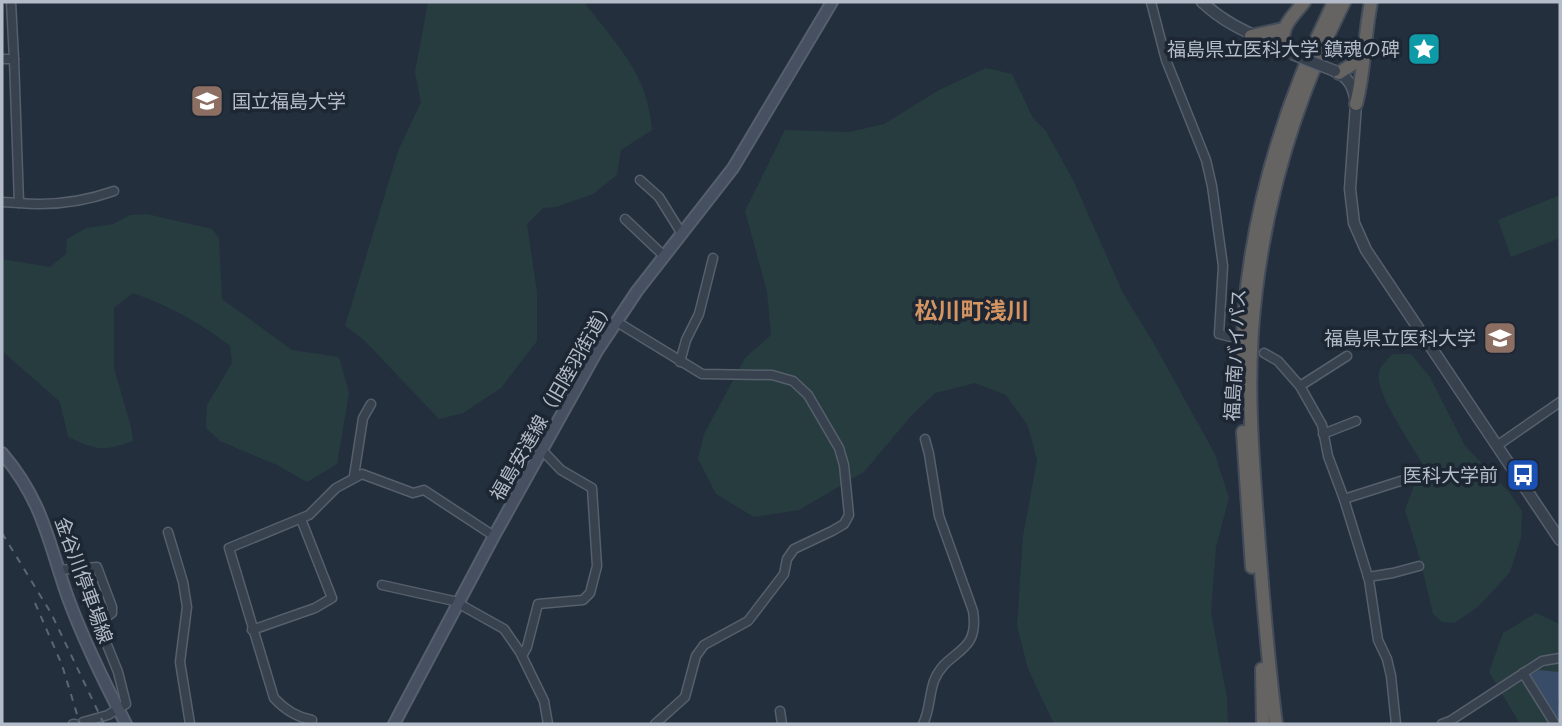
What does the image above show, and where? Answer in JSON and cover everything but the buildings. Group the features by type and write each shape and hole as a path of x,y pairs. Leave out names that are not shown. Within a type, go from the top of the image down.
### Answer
{"highway":[{"path":"1289,52 1282,37 1283,29 1304,2"},
{"name":"福島南バイパス","path":"1265,724 1243,453 1241,354 1257,217 1283,125 1312,47 1334,2"},
{"name":"福島南バイパス","path":"1276,724 1249,409 1256,291 1264,235 1277,180 1313,69 1344,2"},
{"path":"1337,72 1356,62 1361,55 1371,2"},
{"path":"1356,104 1362,80 1367,19"},
{"path":"1251,36 1283,29"}],"main road":[{"name":"福島安達線（旧陸羽街道）","path":"394,724 541,449 597,351 664,256 733,168 832,2"},
{"name":"金谷川停車場線","path":"2,453 37,506 79,626 126,724"}],"street":[{"path":"11,2 19,203"},
{"path":"1151,2 1166,60 1206,160 1223,266 1219,334 1231,337"},
{"path":"1202,2 1251,36 1337,72 1351,85 1356,104 1350,189 1354,223 1366,250 1560,540"},
{"path":"2,59 14,59"},
{"path":"640,180 659,197 682,234"},
{"path":"2,202 69,203 96,198 114,191"},
{"path":"625,219 664,256"},
{"path":"680,362 686,340 699,314 713,258"},
{"path":"617,322 702,374 772,375 793,381 808,395 839,448 844,465 849,515 844,524 794,549 784,574 748,621 704,645 696,656 685,697 655,724"},
{"path":"1264,353 1278,361 1300,386 1313,407 1324,434 1328,456 1368,577 1378,640 1391,676 1396,724"},
{"path":"1300,386 1347,356"},
{"path":"1498,446 1560,402"},
{"path":"354,477 363,418 371,404"},
{"path":"1324,434 1356,421"},
{"path":"923,724 934,681 967,644 974,634 975,626 973,611 939,516 925,439"},
{"path":"522,656 527,647 538,604 583,600 590,593 597,566 592,488 561,470 541,449"},
{"path":"311,724 312,720 300,718 282,707 274,698 229,548 309,515 336,488 362,474 376,477 399,489 413,492 424,490 494,536"},
{"path":"1344,499 1410,478"},
{"path":"253,630 315,608 332,598 301,519"},
{"path":"168,532 183,582 187,607 180,662 190,724"},
{"path":"60,570 91,566 100,570 112,613 99,625 125,695 126,704 118,709 107,715 77,723"},
{"path":"1368,577 1419,566"},
{"path":"382,585 454,601 504,629 522,656 544,701 548,724"},
{"path":"1442,724 1542,661 1560,658"},
{"path":"1523,673 1555,724"},
{"path":"780,711 782,724"}],"green space":[{"path":"428,2 584,2 619,46 637,76 649,110 652,130 621,150 617,175 593,194 556,207 543,208 527,224 537,292 537,341 501,388 463,413 439,419 364,340 345,326 398,151 421,102 415,72"},
{"path":"986,68 1012,74 1033,118 1046,131 1074,182 1123,293 1215,454 1229,498 1216,547 1211,612 1227,698 1228,724 1054,724 1028,669 1017,626 1023,536 1037,460 1028,426 1006,395 975,383 935,393 911,416 864,472 799,510 754,517 716,494 698,459 704,434 745,358 771,335 767,292 745,211 785,130 849,132 884,124 939,90"},
{"path":"1560,195 1560,238 1511,257 1498,220"},
{"path":"147,214 212,229 219,238 222,299 292,350 339,357 349,393 337,464 307,482 277,465 220,441 206,428 207,405 232,363 230,346 184,316 133,293 114,308 114,368 133,441 115,447 100,448 68,437 60,402 2,351 2,259 50,267 66,254 67,239 86,228 113,224 130,215"},
{"path":"1393,354 1411,354 1430,377 1465,446 1509,492 1522,511 1521,538 1510,572 1478,607 1454,623 1442,622 1433,614 1405,510 1422,463 1402,431 1379,381 1380,369"},
{"path":"1536,613 1560,624 1560,724 1520,724 1489,672 1503,633"}],"water":[{"path":"1539,670 1560,672 1560,716 1557,718 1529,676"}],"railway":[{"path":"2,533 51,613 104,724"},
{"path":"35,603 62,665 80,724"}],"place":[{"name":"福島県立医科大学 鎮魂の碑","path":"1424,49"},
{"name":"国立福島大学","path":"207,101"},
{"name":"福島県立医科大学","path":"1500,338"},
{"name":"医科大学前","path":"1523,475"}],"district":[{"name":"松川町浅川","path":"972,311"}]}
